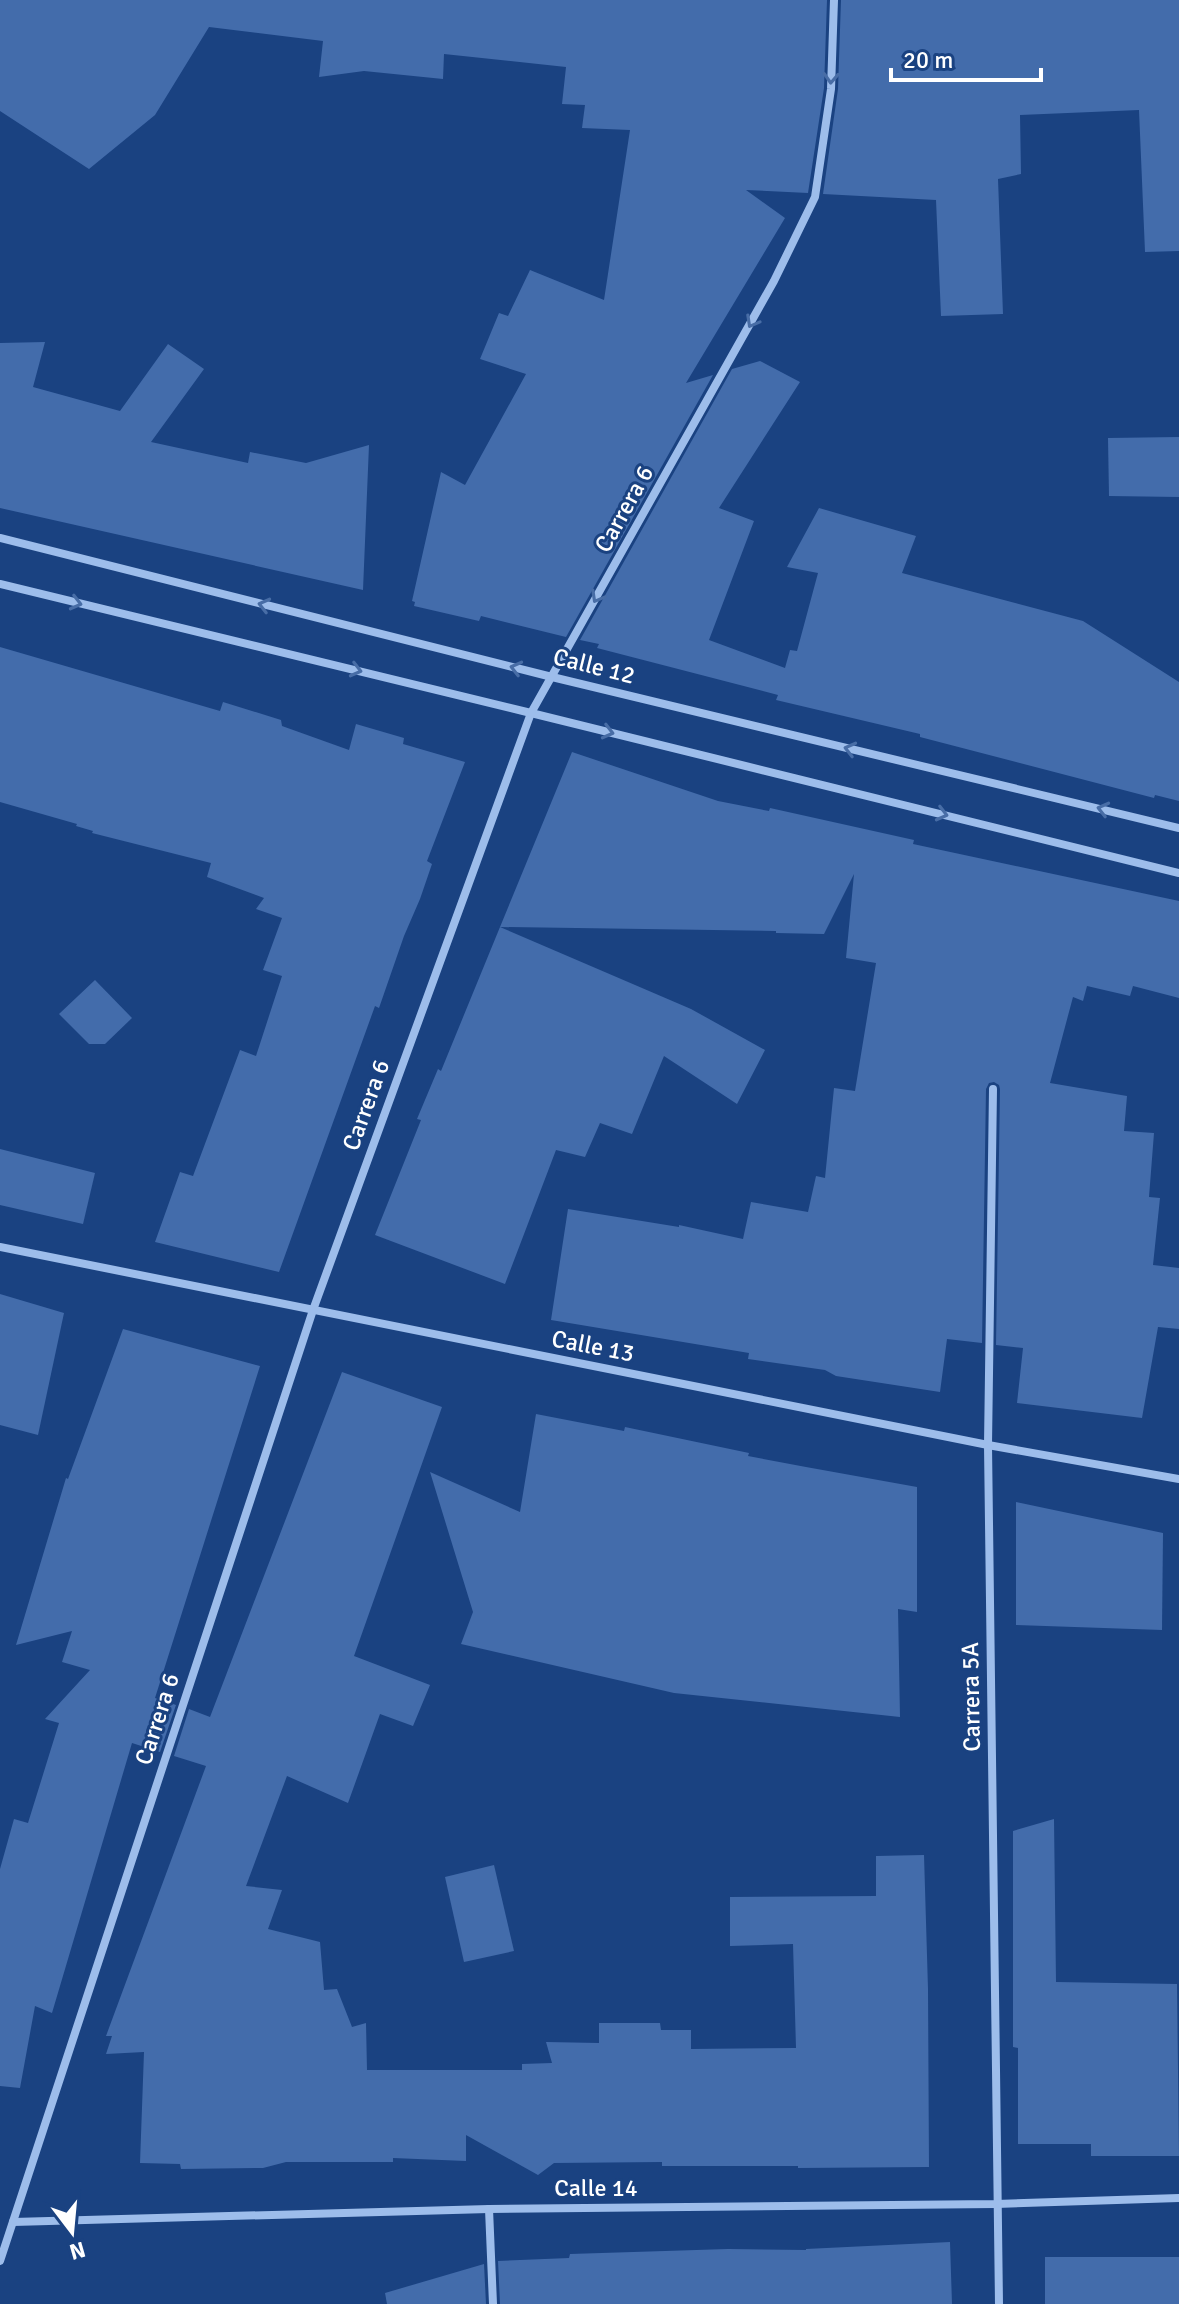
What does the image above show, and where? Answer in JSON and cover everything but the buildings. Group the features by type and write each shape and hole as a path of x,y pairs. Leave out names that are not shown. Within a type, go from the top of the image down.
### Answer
{"street":[{"name":"Carrera 6","path":"0,2261 313,1310 531,713 774,281 815,197 831,89 834,0"},
{"name":"Calle 12","path":"0,538 552,677 1179,828"},
{"path":"0,584 1179,873"},
{"name":"Carrera 5A","path":"993,1089 988,1445 999,2304"},
{"name":"Calle 13","path":"0,1247 988,1445 1179,1479"},
{"name":"Calle 14","path":"13,2222 489,2209 996,2204 1179,2198"},
{"path":"489,2209 493,2304"}]}
